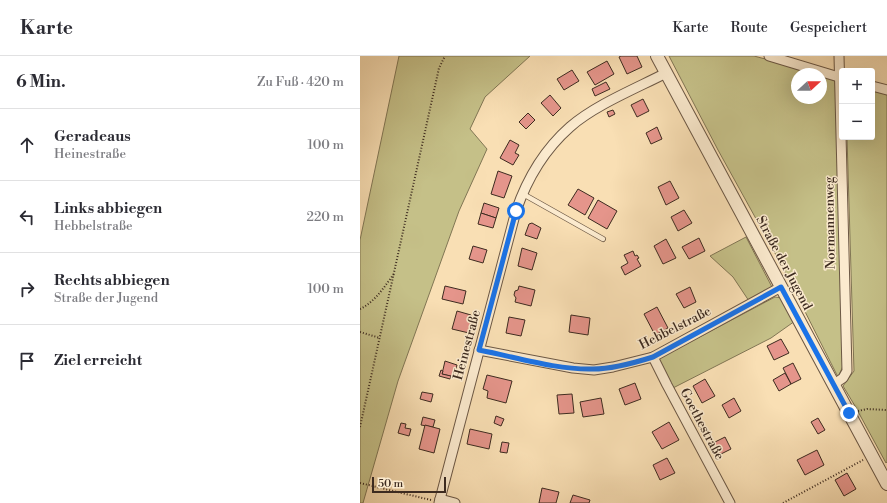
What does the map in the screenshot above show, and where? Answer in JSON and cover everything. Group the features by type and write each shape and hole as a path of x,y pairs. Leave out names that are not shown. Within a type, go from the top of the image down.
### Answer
{"street":[{"name":"Straße der Jugend","path":"657,56 887,484"},
{"path":"770,56 839,77"},
{"name":"Normannenweg","path":"839,56 840,68"},
{"name":"Heinestraße","path":"439,501 516,211 528,182 546,153 571,126 600,107 666,73"},
{"path":"875,87 887,90"},
{"name":"Normannenweg","path":"834,384 843,378 847,371 842,104"},
{"name":"Hebbelstraße","path":"479,350 557,366 594,370 635,362 653,357 781,287"},
{"name":"Goethestraße","path":"653,357 730,503"},
{"path":"439,501 455,503"}],"lane":[{"path":"523,194 603,239"}],"path":[{"path":"360,426 439,68 445,56"},
{"path":"360,309 367,306 378,295 394,274"},
{"path":"360,332 380,338"},
{"path":"849,413 867,409 887,410"},
{"path":"783,503 872,455"},
{"path":"360,483 439,501"}],"shaded area":[{"path":"399,56 530,56 485,97 470,129 487,149 459,211 398,381 363,503 360,503 360,240"},
{"path":"669,56 754,56 799,68 791,68 791,104 827,104 827,76 836,78 843,366 838,377 781,264 718,150"},
{"path":"875,91 887,94 886,463 843,386 854,371 847,140 875,140"},
{"path":"746,237 773,289 749,301 733,277 710,256"},
{"path":"775,297 783,298 795,321 771,338 671,389 658,359"}],"building":[{"path":"637,56 642,67 627,74 619,57"},
{"path":"607,61 614,74 595,85 587,72"},
{"path":"572,70 579,81 564,90 557,79"},
{"path":"606,82 610,89 595,96 592,89"},
{"path":"550,95 561,108 553,116 541,103"},
{"path":"643,99 649,111 637,117 631,105"},
{"path":"613,110 615,114 609,117 607,112"},
{"path":"528,113 535,120 526,129 519,122"},
{"path":"657,127 662,139 651,144 646,133"},
{"path":"510,140 519,145 515,153 519,155 513,165 500,158"},
{"path":"498,171 512,176 504,198 491,194"},
{"path":"670,181 679,198 666,205 658,187"},
{"path":"578,189 594,198 585,215 568,205"},
{"path":"598,200 617,211 607,229 588,218"},
{"path":"484,203 499,208 496,218 481,213"},
{"path":"684,210 692,223 678,231 671,217"},
{"path":"481,213 496,218 493,228 478,224"},
{"path":"532,223 541,228 537,239 525,235 529,224"},
{"path":"699,238 705,251 689,259 682,247"},
{"path":"666,239 676,258 663,264 654,246"},
{"path":"473,246 487,250 483,263 469,259"},
{"path":"522,248 537,253 532,270 518,266"},
{"path":"633,251 635,256 637,255 639,258 637,259 641,266 625,275 621,267 628,263 624,255"},
{"path":"445,286 466,291 463,304 442,299"},
{"path":"519,286 535,290 531,306 515,302 515,291 518,290"},
{"path":"690,287 696,302 684,308 676,294"},
{"path":"657,307 668,328 655,335 644,314"},
{"path":"457,311 471,315 469,322 472,322 469,333 452,329"},
{"path":"571,315 590,318 588,335 569,332"},
{"path":"509,317 525,320 521,336 506,333"},
{"path":"781,339 789,353 774,360 767,346"},
{"path":"445,361 457,365 454,377 442,374"},
{"path":"793,363 801,379 791,384 783,368"},
{"path":"441,370 443,371 442,374 451,376 450,379 439,376"},
{"path":"785,373 791,384 779,391 773,380"},
{"path":"487,375 512,381 506,403 487,398 488,391 483,389"},
{"path":"705,379 715,396 702,403 693,386"},
{"path":"635,383 641,399 625,405 619,389"},
{"path":"422,392 433,394 431,402 420,399"},
{"path":"572,394 574,413 559,414 557,395"},
{"path":"601,398 604,414 583,417 580,402"},
{"path":"734,398 741,411 729,418 722,405"},
{"path":"496,416 504,419 501,426 494,423"},
{"path":"423,417 435,420 433,427 421,425"},
{"path":"818,418 825,430 818,434 811,422"},
{"path":"669,422 679,440 662,449 652,432"},
{"path":"401,423 406,424 405,428 411,429 409,436 398,433"},
{"path":"425,425 440,429 434,453 419,449"},
{"path":"470,429 492,434 489,449 467,444"},
{"path":"725,437 731,449 717,456 711,444"},
{"path":"502,442 509,443 507,453 500,452"},
{"path":"817,450 824,465 805,475 797,460"},
{"path":"667,458 675,473 660,480 653,465"},
{"path":"847,473 856,489 844,496 835,480"},
{"path":"542,488 559,492 556,503 539,503"},
{"path":"573,495 590,500 589,503 570,503"}],"route":[{"path":"516,211 479,350 572,368 594,370 613,367 653,357 781,287 849,413"}]}
